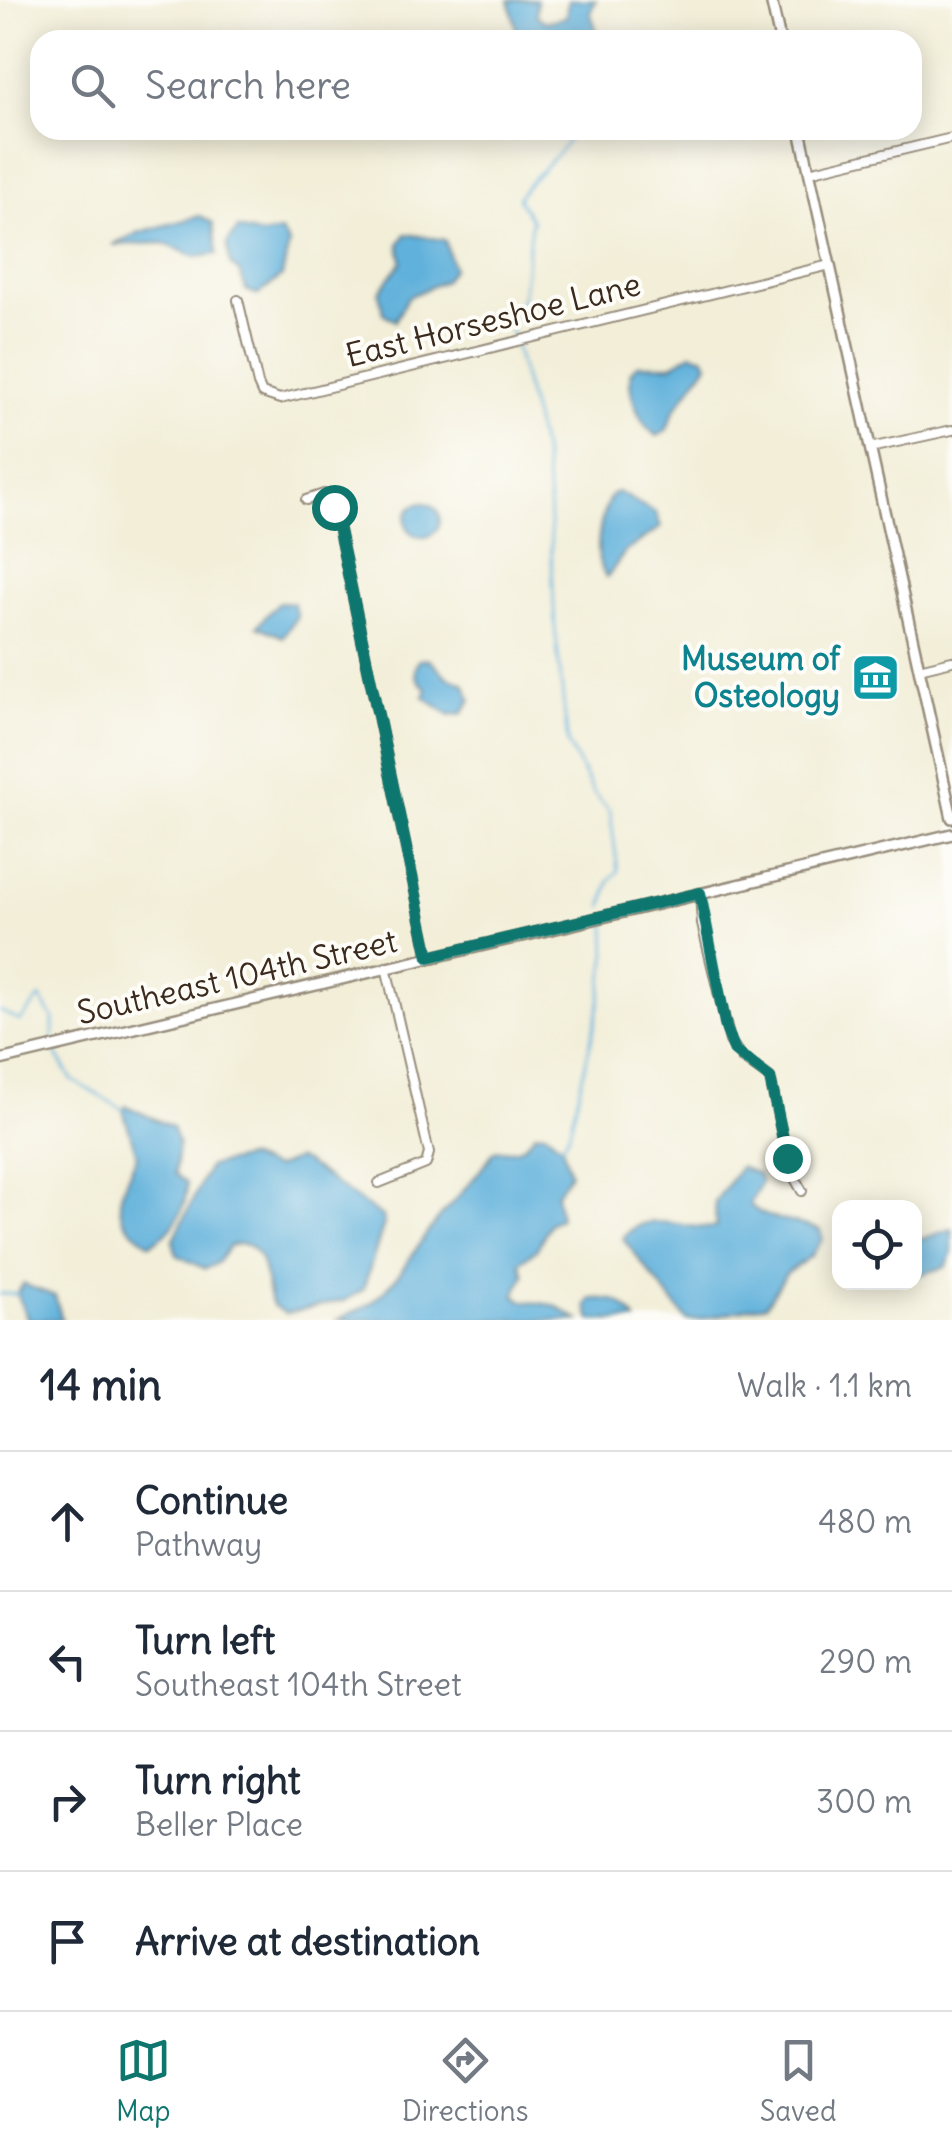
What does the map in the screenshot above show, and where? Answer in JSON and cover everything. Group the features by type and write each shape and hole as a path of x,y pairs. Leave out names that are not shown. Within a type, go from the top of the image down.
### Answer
{"street":[{"path":"771,0 778,30"},
{"path":"809,172 952,138"},
{"path":"802,140 952,818"},
{"name":"East Horseshoe Lane","path":"238,300 258,384 262,393 280,398 830,265"},
{"path":"870,448 952,430"},
{"path":"306,500 324,494 334,507 429,957"},
{"path":"919,668 952,661"},
{"name":"Southeast 104th Street","path":"0,1060 952,834"},
{"path":"700,893 702,924 730,1040 742,1058 770,1078 788,1168 802,1191"},
{"path":"379,1183 426,1164 428,1154 386,968"}],"water":[{"path":"509,0 537,0 536,15 545,22 566,17 568,0 596,0 590,12 596,30 515,30"},
{"path":"200,216 213,223 217,254 196,257 163,243 112,245 140,232"},
{"path":"238,229 262,235 281,232 289,244 282,276 258,295 246,290 240,273 230,264 227,243"},
{"path":"406,234 445,240 453,268 444,281 408,297 395,321 383,313 379,292 402,261 399,244"},
{"path":"692,353 705,357 708,364 675,409 666,431 657,436 636,407 631,371 637,365 672,365"},
{"path":"618,492 656,513 661,527 626,551 607,577 599,560 599,537 608,502"},
{"path":"423,503 435,508 440,520 435,532 423,537 411,532 406,520 411,508"},
{"path":"279,602 293,603 297,616 283,637 257,626"},
{"path":"429,659 447,677 464,683 471,700 463,713 450,715 424,697 427,689 415,669 419,660"},
{"path":"126,1106 172,1127 178,1144 175,1174 187,1183 177,1219 150,1244 127,1224 120,1205 137,1156 123,1110"},
{"path":"545,1132 562,1146 570,1173 556,1194 560,1219 550,1223 537,1249 520,1262 524,1275 515,1295 523,1301 554,1305 579,1320 337,1320 368,1305 391,1284 494,1151 517,1149 535,1133"},
{"path":"246,1158 274,1168 297,1159 305,1162 382,1217 384,1224 363,1290 345,1300 286,1314 272,1305 262,1263 251,1247 230,1246 217,1263 205,1269 177,1255 173,1241 209,1166"},
{"path":"740,1167 758,1174 761,1182 750,1204 755,1209 820,1230 823,1239 811,1256 786,1274 766,1305 687,1320 623,1239 632,1229 654,1222 716,1227 715,1202"},
{"path":"952,1229 952,1254 946,1267 922,1274 922,1239"},
{"path":"23,1284 55,1296 62,1320 28,1320 17,1294"},
{"path":"591,1299 617,1302 636,1320 591,1320 586,1305"}],"waterway":[{"path":"567,140 518,198 532,221 524,288 510,326 542,450 568,744 593,792 610,811 618,871 610,880 603,906"},
{"path":"561,1147 569,1133 599,1007 607,953 606,923"},
{"path":"0,1011 20,1021 40,998 53,1018 53,1043"},
{"path":"56,1053 72,1080 124,1110"},
{"path":"0,1294 18,1294"}],"place":[{"name":"Museum of Osteology","path":"875,677"}],"route":[{"path":"334,507 429,957 700,893 702,924 726,1028 735,1051 770,1078 787,1158"}]}
